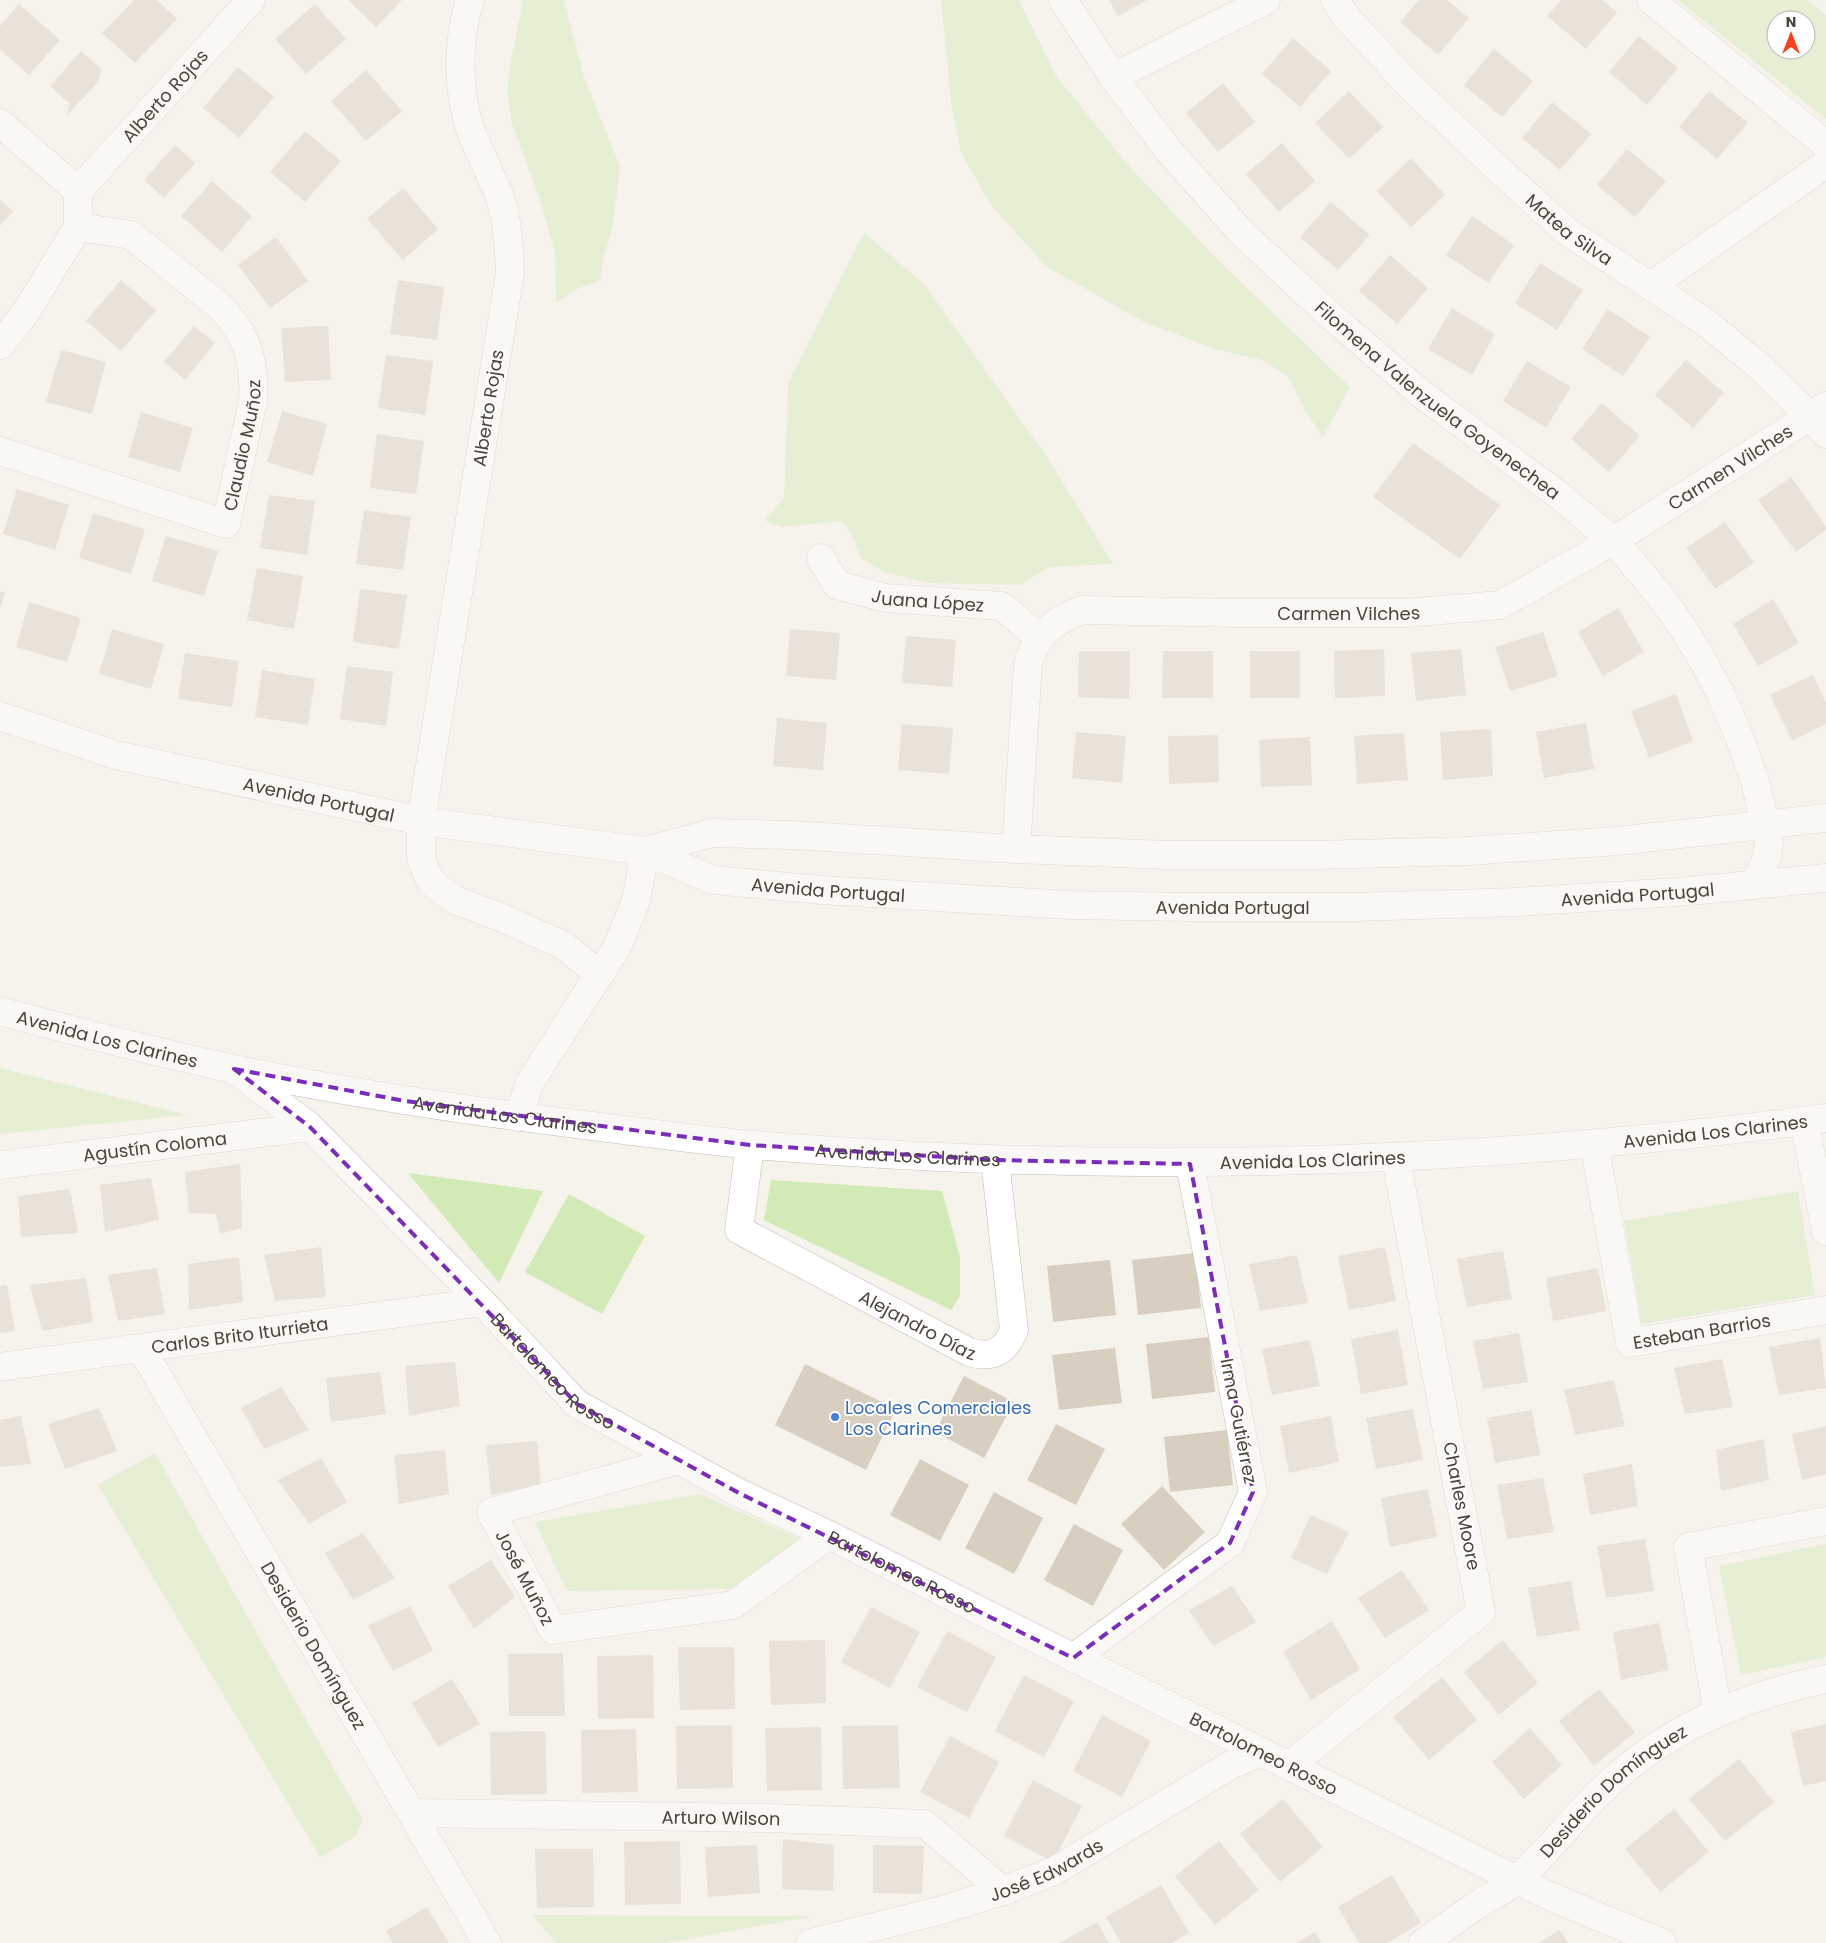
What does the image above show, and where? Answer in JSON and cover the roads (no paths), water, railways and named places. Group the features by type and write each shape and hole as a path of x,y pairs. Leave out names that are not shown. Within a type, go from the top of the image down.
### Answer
{"street":[{"name":"Alberto Rojas","path":"78,191 251,0"},
{"name":"Alberto Rojas","path":"470,0 462,42 461,72 464,101 471,130 501,203 509,247 510,273 421,821 421,859 431,882 455,900 500,917 563,945 600,975"},
{"name":"Filomena Valenzuela Goyenechea","path":"1063,0 1113,77 1169,151 1242,232 1331,316 1424,396 1560,496 1613,541 1660,597 1698,652 1720,693 1739,736 1754,781 1767,826 1769,841 1767,856 1761,872 1752,885"},
{"path":"1113,77 1266,0"},
{"name":"Matea Silva","path":"1335,0 1347,18 1410,86 1568,232 1708,324 1821,419"},
{"path":"1651,0 1826,145"},
{"path":"0,123 78,191 78,227 26,312 0,345"},
{"path":"1652,286 1826,164"},
{"name":"Claudio Muñoz","path":"0,451 226,524 253,401 254,380 251,359 244,339 234,322 222,308 131,236 78,227"},
{"name":"Carmen Vilches","path":"1016,849 1026,678 1032,650 1039,638 1051,625 1066,616 1082,610 1239,613 1406,613 1500,604 1613,541 1821,419"},
{"name":"Juana López","path":"821,558 837,585 886,598 1002,606 1039,638"},
{"name":"Avenida Portugal","path":"0,716 116,755 421,821 645,851 714,880 822,890 1069,904 1193,907 1374,907 1678,892 1826,878"},
{"name":"Avenida Portugal","path":"645,851 712,833 792,835 1016,849 1166,854 1316,855 1467,851 1617,841 1826,818"},
{"path":"518,1117 530,1082 617,947 636,901 645,851"},
{"name":"Avenida Los Clarines","path":"0,1011 234,1069 405,1101 518,1117 750,1145 995,1160 1190,1164 1396,1158 1486,1153 1681,1136 1815,1120"},
{"name":"Bartolomeo Rosso","path":"234,1069 310,1127 482,1302 577,1404 739,1493 829,1536 1517,1880 1554,1898 1662,1943"},
{"path":"1815,1120 1826,1231"},
{"name":"Agustín Coloma","path":"0,1165 310,1127"},
{"name":"Esteban Barrios","path":"1594,1143 1630,1343 1826,1310"},
{"name":"Alejandro Díaz","path":"750,1145 739,1230 970,1352 980,1355 991,1355 1000,1351 1009,1341 1014,1330 995,1160"},
{"name":"Charles Moore","path":"1289,1766 1481,1612 1396,1158"},
{"name":"Irma Gutiérrez","path":"1073,1658 1230,1543 1253,1492 1190,1164"},
{"name":"Carlos Brito Iturrieta","path":"0,1367 482,1302"},
{"name":"Desiderio Domínguez","path":"141,1348 488,1943"},
{"name":"José Muñoz","path":"678,1460 491,1512 553,1630 733,1605 829,1536"},
{"path":"1718,1712 1688,1547 1826,1521"},
{"name":"Desiderio Domínguez","path":"1423,1943 1462,1915 1517,1880 1597,1795 1634,1762 1674,1735 1718,1712 1756,1697 1796,1685 1826,1679"},
{"name":"José Edwards","path":"810,1943 942,1910 1003,1891 1054,1871 1231,1765 1262,1752"},
{"name":"Arturo Wilson","path":"412,1813 768,1818 925,1824 1003,1891"}],"place":[{"name":"Locales Comerciales Los Clarines","path":"835,1417"}]}
